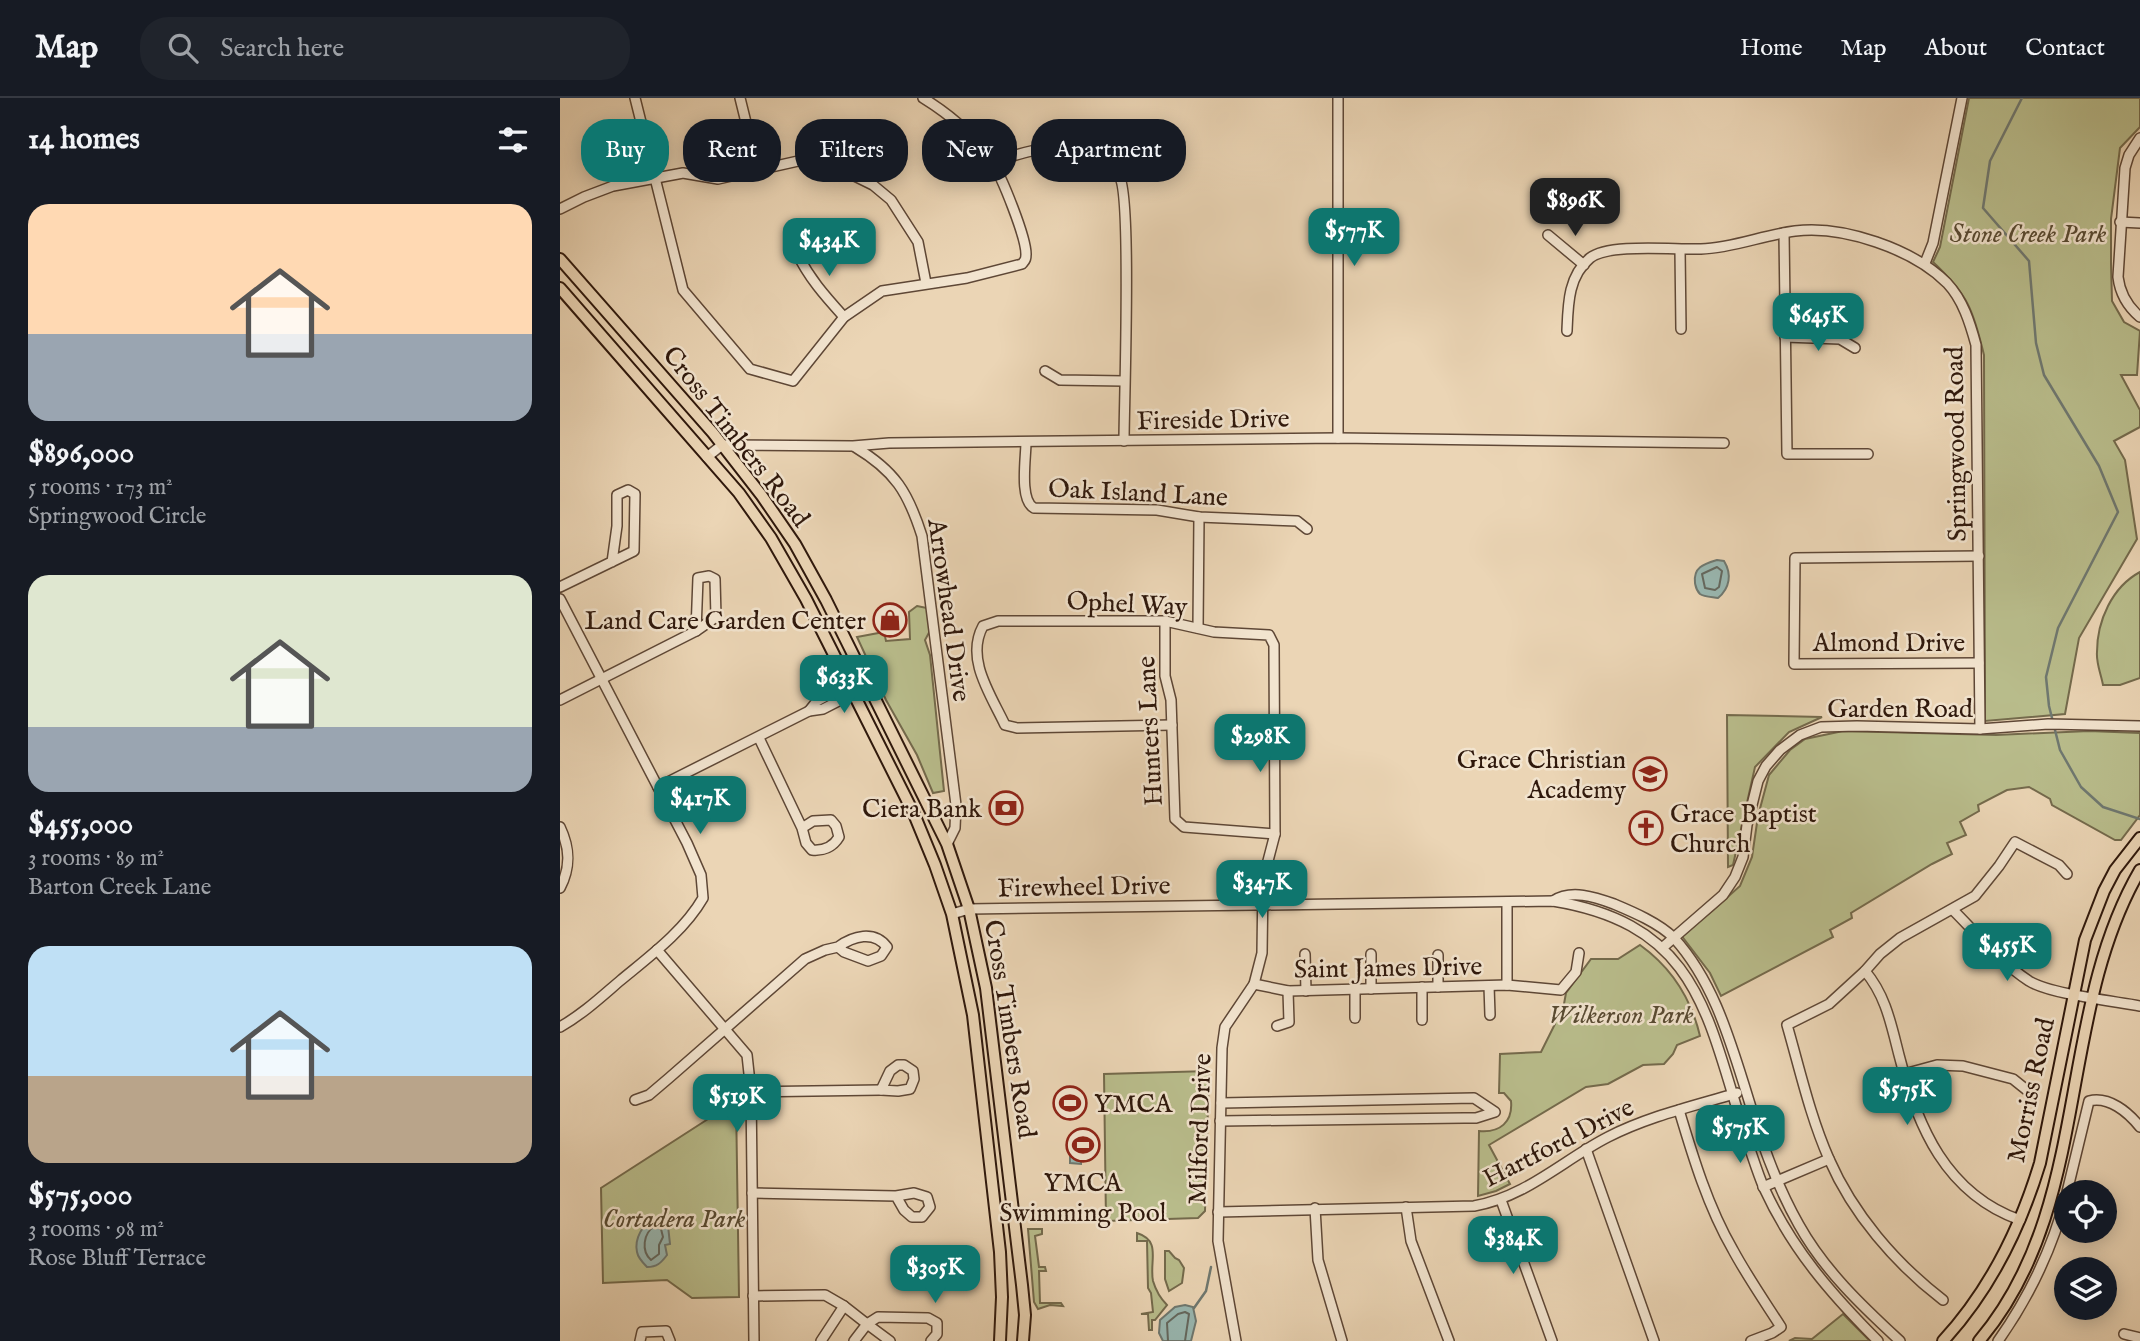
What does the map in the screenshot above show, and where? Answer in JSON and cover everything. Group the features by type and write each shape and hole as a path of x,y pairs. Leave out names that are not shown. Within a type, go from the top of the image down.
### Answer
{"main road":[{"name":"Cross Timbers Road","path":"560,259 722,445 762,496 802,556 947,844 969,909 985,983 1011,1179 1025,1315 1023,1341"},
{"name":"Cross Timbers Road","path":"560,288 739,493 771,538 806,599 914,814 951,914 973,1015 1000,1252 1000,1341"},
{"name":"Morriss Road","path":"1943,1341 1982,1292 2002,1259 2020,1220 2040,1163 2085,940 2115,870 2140,838"},
{"name":"Morriss Road","path":"1979,1341 2012,1293 2044,1225 2059,1173 2102,957 2121,904 2140,870"},
{"path":"973,1015 986,1053 989,1056 995,1052"},
{"path":"992,1182 1011,1179"}],"street":[{"path":"635,98 640,119"},
{"path":"740,98 745,119"},
{"path":"923,98 953,119"},
{"path":"1338,98 1338,438"},
{"path":"1925,263 1933,243 1962,98"},
{"path":"2140,138 2129,155 2125,168 2120,222 2119,288 2125,300 2140,317"},
{"path":"1017,155 1044,147 1074,147 1100,159 1119,176 1125,194 1126,229 1124,441"},
{"path":"781,165 816,156 873,185 891,200 918,242 926,283"},
{"path":"560,209 613,186 636,182"},
{"path":"655,182 683,290 750,369 793,381 844,317 881,291 967,278 1022,264 1026,254 1021,228 1001,182"},
{"path":"2120,222 2140,223"},
{"name":"Springwood Road","path":"1584,265 1600,252 1617,249 1713,249 1798,230 1842,233 1866,239 1925,263 1949,285 1971,324 1976,345 1980,729"},
{"path":"1784,233 1787,454 1868,454"},
{"path":"1548,235 1584,265 1569,292 1567,331"},
{"path":"1680,250 1681,328"},
{"path":"796,251 804,269 844,317"},
{"path":"1785,337 1840,339 1856,348"},
{"path":"1045,371 1060,380 1124,381"},
{"name":"Fireside Drive","path":"722,445 853,446 889,443 1338,438 1724,443"},
{"name":"Oak Island Lane","path":"1026,442 1025,492 1026,500 1034,508 1157,510 1199,517 1297,521 1307,529"},
{"path":"707,457 722,445"},
{"name":"Arrowhead Drive","path":"853,446 886,470 904,489 912,503 922,536 956,805 955,828 947,844"},
{"path":"560,587 612,562 634,551 635,494 628,490 617,495 617,526 612,562"},
{"path":"1198,628 1199,517"},
{"name":"Almond Drive","path":"1979,556 1795,558 1794,664 1979,663"},
{"path":"560,700 696,631 716,617 715,579 709,576 698,578 696,631"},
{"path":"560,599 701,875 703,898 686,922 657,950 576,1018 560,1027"},
{"name":"Ophel Way","path":"1172,725 1017,728 1006,725 979,672 976,638 983,626 998,621 1165,621 1214,632 1269,635"},
{"name":"Hunters Lane","path":"1165,621 1164,676 1171,700 1175,819 1184,827 1275,834"},
{"name":"Milford Drive","path":"1236,1341 1218,1241 1222,1048 1225,1027 1254,984 1262,953 1263,880 1275,834 1274,645 1269,635"},
{"path":"658,787 809,712 817,701 866,681"},
{"name":"Garden Road","path":"1662,948 1723,895 1735,877 1743,857 1758,780 1780,750 1800,735 1821,727 1845,726 1980,729 2074,724 2140,726"},
{"path":"759,738 803,828"},
{"path":"934,818 952,816 956,805"},
{"path":"560,827 567,842 568,867 560,888"},
{"path":"1943,1300 1919,1282 1868,1225 1846,1191 1829,1159 1810,1106 1787,1025 1829,1004 1880,954 1900,939 1975,897 2015,842 2059,864 2067,874"},
{"name":"Firewheel Drive","path":"1553,901 1563,895 1596,897 1646,920 1672,937 1701,974 1712,995 1730,1037 1777,1181 1800,1226 1844,1287 1900,1341"},
{"name":"Firewheel Drive","path":"951,914 969,909 1553,901 1583,906 1625,921 1662,948 1698,996 1715,1034 1763,1186 1796,1247 1832,1294 1878,1341"},
{"path":"1507,902 1507,985"},
{"path":"1953,910 2010,967 2031,982 2093,998 2140,1006"},
{"path":"635,1100 649,1095 805,959 845,943 871,936 880,939 887,947 881,956 867,961 838,947"},
{"path":"657,950 747,1055 751,1092 754,1341"},
{"name":"Saint James Drive","path":"1254,984 1288,991 1507,985 1561,990 1576,972 1579,953"},
{"path":"1305,954 1306,990"},
{"path":"1371,954 1371,989"},
{"path":"1438,955 1438,987"},
{"path":"1865,971 1882,995 1910,1097 1928,1140 1952,1173 1983,1204 2020,1220"},
{"path":"1489,986 1490,1015"},
{"path":"1422,988 1422,1020"},
{"path":"1354,989 1355,1018"},
{"path":"1277,1026 1289,1022 1288,991"},
{"path":"1904,1074 1937,1065 1963,1066 2013,1079 2028,1091"},
{"path":"751,1092 881,1090"},
{"name":"Hartford Drive","path":"1218,1212 1474,1206 1501,1200 1626,1128 1746,1091"},
{"path":"1220,1102 1474,1098 1495,1112 1476,1118 1220,1121"},
{"path":"1355,1100 1356,1119"},
{"path":"2070,1180 2089,1101 2112,1103 2140,1127"},
{"path":"1679,1110 1704,1187 1720,1224 1732,1249 1782,1327 1772,1334 1751,1341"},
{"path":"1586,1149 1654,1341"},
{"path":"1763,1186 1829,1159"},
{"path":"752,1193 897,1196"},
{"path":"1501,1200 1552,1341"},
{"path":"1406,1207 1411,1241 1448,1341"},
{"path":"1315,1208 1318,1260 1342,1341"},
{"path":"2000,1338 2023,1303 2054,1236"},
{"path":"753,1296 825,1295 890,1341"},
{"path":"821,1341 844,1306"},
{"path":"854,1341 867,1324 878,1317 928,1318 936,1323 937,1334 931,1341"},
{"path":"640,1341 642,1332 655,1331 666,1331 670,1341"},
{"path":"2124,1334 2140,1338"}],"green space":[{"name":"Stone Creek Park","path":"1969,98 2140,98 2140,127 2120,148 2111,219 2112,301 2124,322 2140,331 2137,375 2121,375 2140,410 2140,427 2114,441 2125,460 2137,539 2079,638 2065,714 1985,721 1984,355 1968,304 1933,262 1940,247"},
{"path":"2140,572 2140,678 2120,685 2103,685 2097,656 2103,617 2121,586"},
{"path":"917,606 927,608 932,627 925,640 930,655 944,791 933,793 917,755 886,700 857,637 884,632 886,641 910,639 909,612"},
{"path":"1727,715 1822,717 1789,732 1755,767 1733,865 1728,867"},
{"name":"Wilkerson Park","path":"1843,731 1996,735 2089,731 2140,733 2140,815 2121,840 2115,840 2052,805 2050,799 2029,787 2007,790 1978,805 1979,811 1960,822 1966,835 1947,843 1952,854 1851,913 1852,918 1830,930 1833,937 1721,996 1710,973 1681,935 1740,886 1752,857 1758,816 1769,775 1790,750 1805,739"},
{"name":"Wilkerson Park","path":"1640,945 1662,964 1679,985 1700,1036 1677,1045 1664,1064 1643,1065 1608,1084 1586,1087 1489,1145 1510,1184 1478,1196 1479,1131 1499,1128 1510,1115 1511,1101 1504,1093 1499,1093 1500,1054 1541,1052 1555,1024 1552,1017 1559,1012 1566,993 1591,959 1618,959"},
{"path":"1209,1071 1205,1211 1198,1218 1106,1221 1104,1074"},
{"name":"Cortadera Park","path":"736,1101 739,1297 692,1298 667,1280 603,1283 601,1188"},
{"path":"1028,1229 1042,1229 1042,1234 1035,1236 1039,1267 1045,1267 1046,1271 1039,1271 1040,1303 1061,1303 1063,1306 1050,1305 1038,1309 1034,1302"},
{"path":"1137,1233 1145,1237 1152,1246 1153,1281 1158,1294 1167,1305 1155,1320 1152,1320 1152,1330 1149,1330 1148,1314 1141,1314 1153,1312 1148,1288 1147,1241 1137,1241"},
{"path":"1165,1251 1169,1251 1184,1268 1182,1283 1169,1291 1165,1279"},
{"path":"1843,1314 1870,1341 1789,1341 1795,1338 1812,1339"}],"water":[{"path":"1717,560 1724,561 1727,566 1727,585 1718,598 1702,595 1696,588 1696,573 1704,565"},
{"name":"YMCA Swimming Pool","path":"1070,1138 1096,1138 1096,1153 1081,1153 1081,1164 1070,1163"},
{"path":"654,1219 662,1220 668,1226 670,1244 665,1245 667,1255 663,1260 647,1267 636,1247 643,1228"},
{"path":"1175,1307 1193,1307 1196,1321 1191,1341 1163,1341 1159,1333 1160,1320"}],"waterway":[{"path":"2022,98 1990,161 1983,208 2029,261 2036,343 2044,375 2099,466 2118,512 2058,628 2046,677 2049,706 2060,750 2081,787 2103,807 2140,819"},
{"path":"1194,1308 1206,1291 1211,1267"}],"place":[{"name":"Land Care Garden Center","path":"890,620"},
{"name":"Grace Christian Academy","path":"1650,774"},
{"name":"Ciera Bank","path":"1006,808"},
{"name":"Grace Baptist Church","path":"1646,828"},
{"name":"YMCA","path":"1070,1103"},
{"name":"YMCA Swimming Pool","path":"1083,1145"}]}
